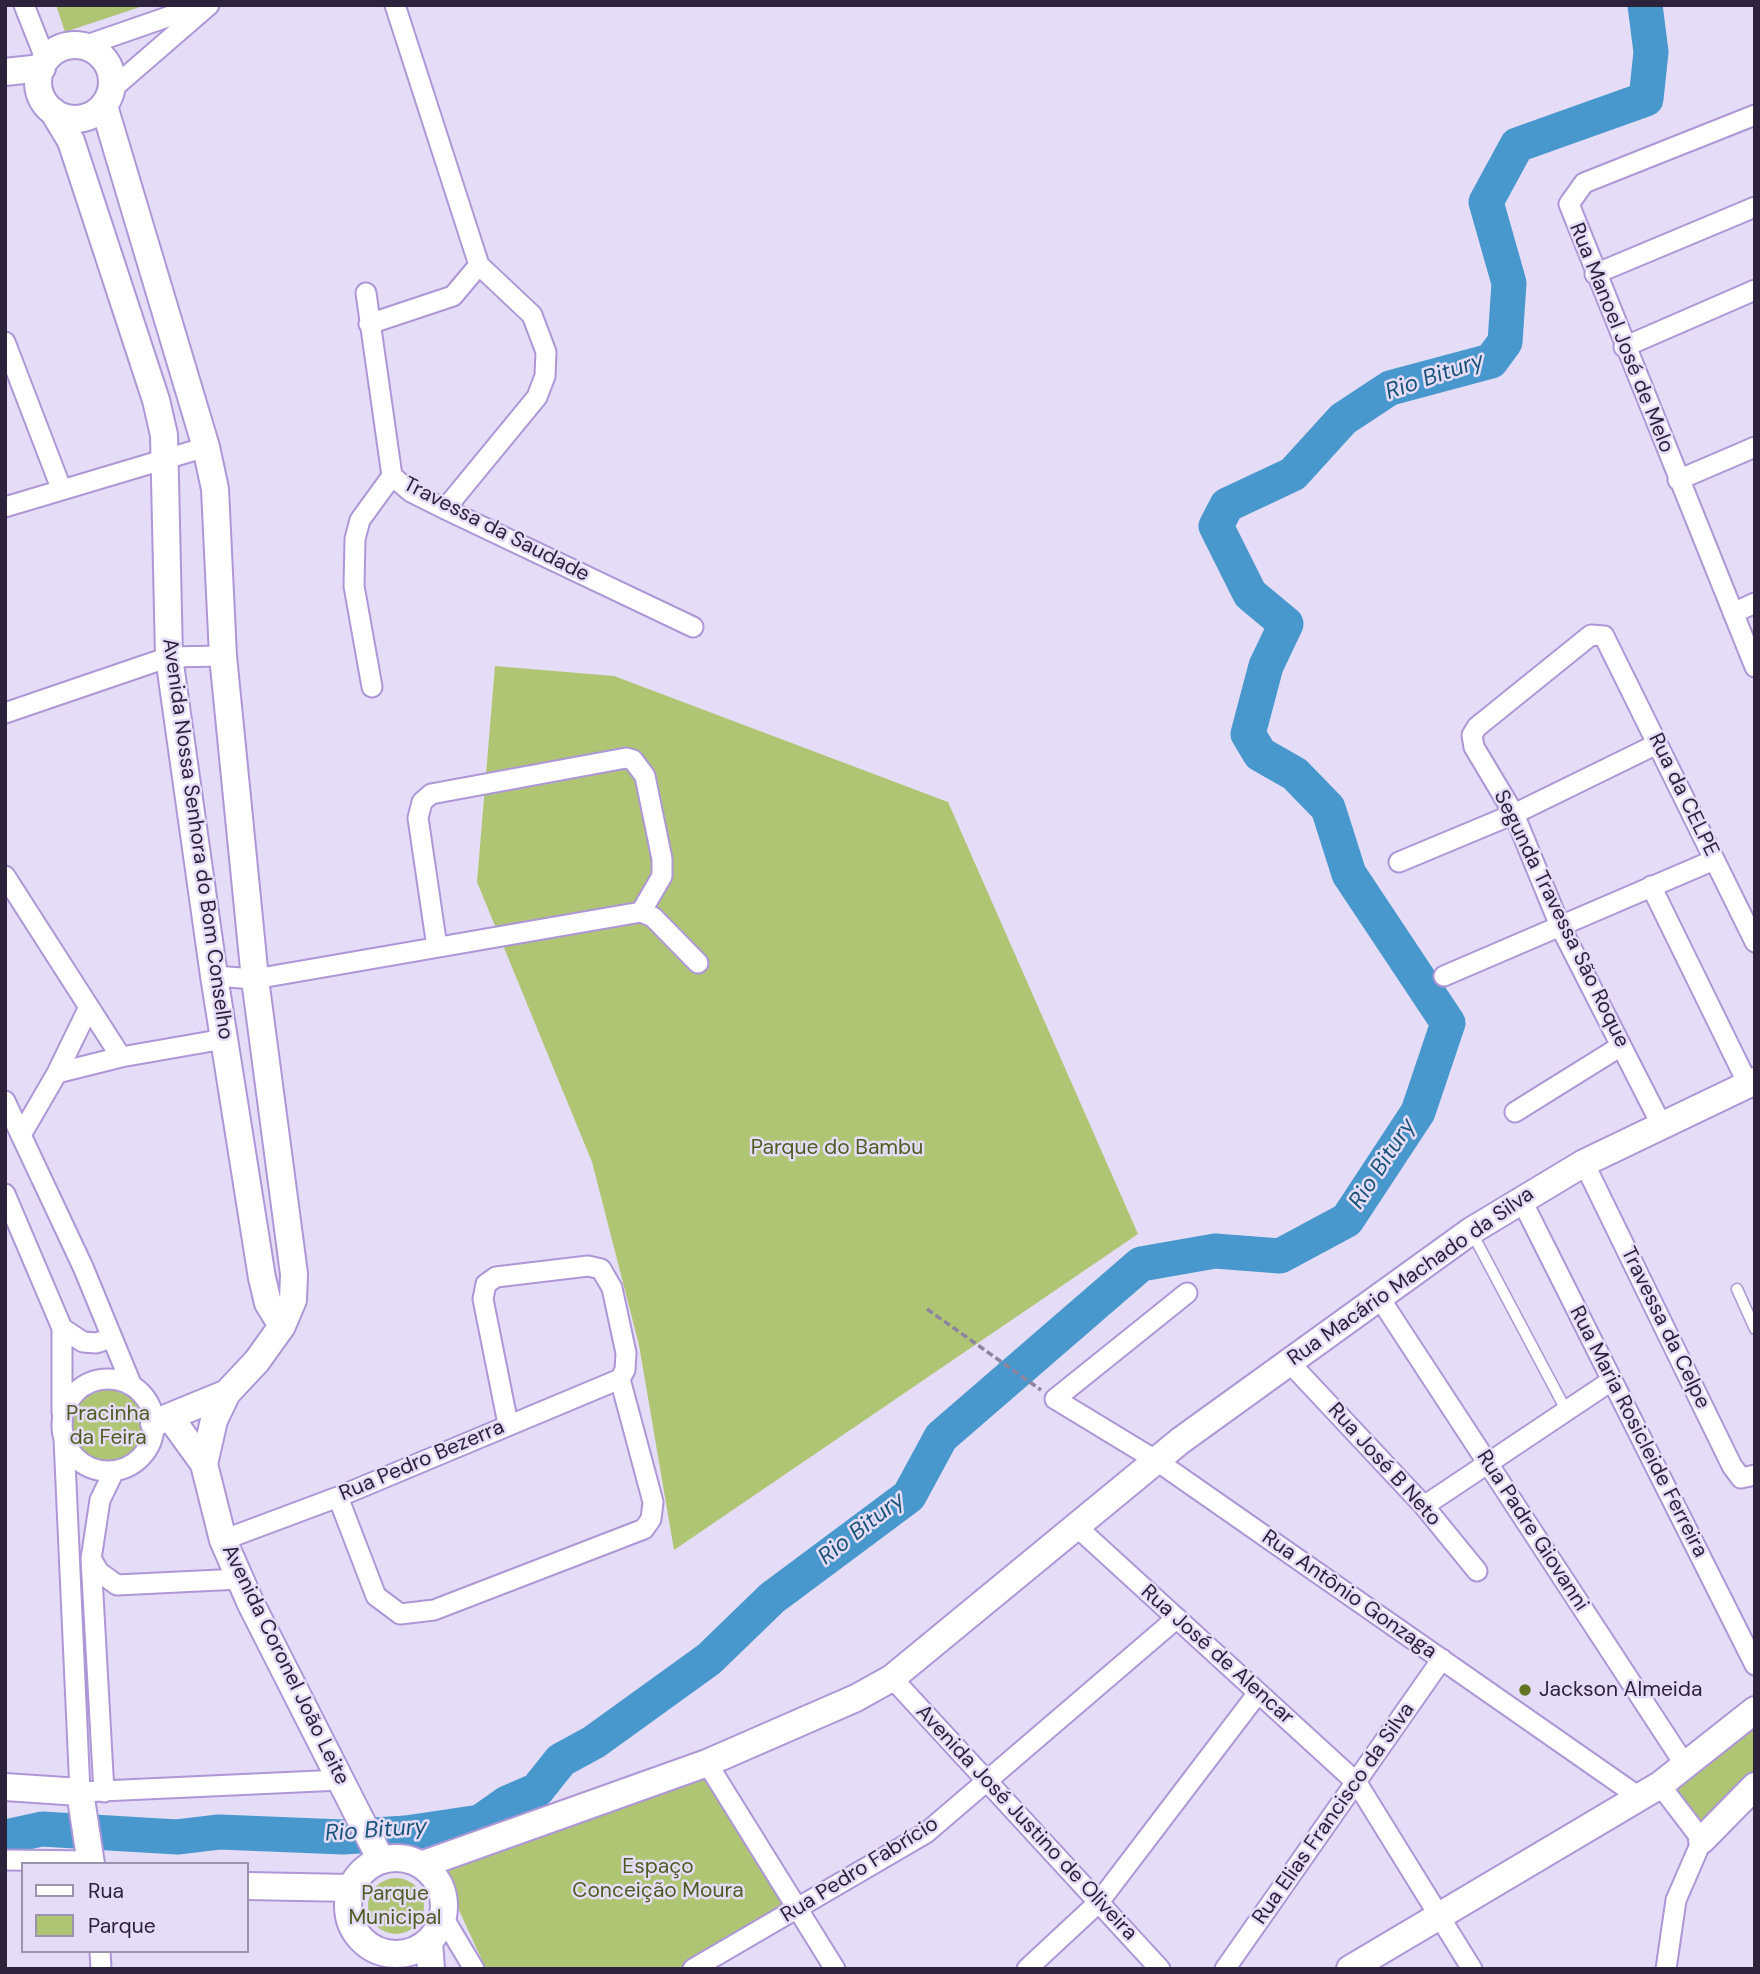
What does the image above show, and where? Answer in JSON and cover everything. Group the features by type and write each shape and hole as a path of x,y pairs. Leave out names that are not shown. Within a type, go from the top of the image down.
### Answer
{"street":[{"path":"24,5 43,63 38,79 41,97 53,111 70,119 89,117 209,5"},
{"path":"5,72 43,63 69,45 84,46 202,5"},
{"path":"395,5 479,265 532,315 546,352 545,376 537,397 445,509"},
{"path":"84,46 101,55 111,71 108,98"},
{"name":"Avenida Nossa Senhora do Bom Conselho","path":"108,98 206,447 215,489 223,656 255,979 294,1274 293,1300 282,1326 227,1393 162,1420"},
{"name":"Avenida Nossa Senhora do Bom Conselho","path":"53,111 71,141 156,400 164,435 169,657 214,976 262,1279 268,1303 282,1326"},
{"name":"Rua Manoel José de Melo","path":"1755,115 1584,183 1569,204 1624,347 1755,667"},
{"path":"1595,274 1755,207"},
{"path":"369,324 453,296 479,265"},
{"path":"1624,347 1755,289"},
{"name":"Travessa da Saudade","path":"366,293 392,476 411,492 693,627"},
{"path":"5,342 13,383 61,488"},
{"path":"5,507 61,488 206,447"},
{"path":"1678,480 1755,447"},
{"path":"372,687 354,586 355,539 360,520 392,476"},
{"path":"1733,613 1755,603"},
{"name":"Rua da CELPE","path":"1477,753 1472,740 1476,727 1591,635 1604,636 1755,942"},
{"path":"5,713 169,657 223,656"},
{"path":"1399,862 1514,814 1657,744"},
{"name":"Segunda Travessa São Roque","path":"1477,753 1514,814 1560,926 1661,1124"},
{"path":"437,947 418,818 422,802 432,794 626,758 634,760 645,776 662,859 662,876 641,912"},
{"path":"1444,976 1714,860"},
{"path":"5,876 121,1057"},
{"path":"1651,887 1751,1083"},
{"path":"214,976 255,979 641,912 653,917 698,963"},
{"path":"21,1135 57,1073 89,1007"},
{"path":"57,1073 121,1057 224,1039"},
{"path":"1515,1112 1621,1046"},
{"name":"Rua Macário Machado da Silva","path":"421,1865 707,1763 856,1698 892,1678 1157,1461 1471,1231 1584,1163 1751,1083"},
{"path":"5,1101 83,1267 132,1386 162,1420 145,1453 136,1462 114,1471 89,1467 69,1451 64,1439"},
{"name":"Travessa da Celpe","path":"1584,1163 1732,1466 1741,1478 1755,1475"},
{"path":"5,1194 62,1328 62,1416 89,1799"},
{"name":"Rua Maria Rosicleide Ferreira","path":"1521,1199 1755,1665"},
{"path":"338,1497 376,1596 400,1614 434,1610 631,1536 647,1526 651,1519 653,1502 620,1379 625,1370 626,1353 611,1288 601,1269 587,1266 496,1277 486,1284 484,1299 508,1424"},
{"path":"1049,1395 1186,1293"},
{"name":"Rua Padre Giovanni","path":"1379,1297 1685,1765"},
{"path":"62,1328 83,1342 96,1343 112,1338"},
{"name":"Rua José B Neto","path":"1289,1362 1424,1506 1477,1571"},
{"name":"Rua Pedro Bezerra","path":"223,1539 338,1497 620,1379"},
{"path":"62,1416 69,1400 82,1387 98,1380 116,1380 132,1386"},
{"path":"1424,1506 1611,1381"},
{"name":"Avenida Coronel João Leite","path":"227,1393 214,1420 204,1464 223,1539 240,1579 378,1853"},
{"name":"Rua Antônio Gonzaga","path":"1049,1395 1157,1461 1441,1659 1649,1791 1702,1840"},
{"name":"Avenida Coronel João Leite","path":"162,1420 204,1464"},
{"path":"5,1860 90,1858 91,1559 100,1500 114,1471"},
{"name":"Rua José de Alencar","path":"1077,1527 1357,1783 1472,1969"},
{"path":"91,1559 99,1572 117,1585 240,1579"},
{"name":"Rua Pedro Fabrício","path":"693,1969 926,1833 988,1783 1177,1618"},
{"name":"Rua Elias Francisco da Silva","path":"1225,1969 1441,1659"},
{"name":"Avenida José Justino de Oliveira","path":"892,1678 1160,1969"},
{"path":"1027,1969 1099,1902 1258,1693"},
{"path":"1350,1969 1649,1791 1755,1710"},
{"path":"707,1763 835,1969"},
{"path":"1666,1969 1676,1900 1702,1840 1755,1786"},
{"path":"5,1787 89,1799 345,1789"},
{"path":"443,1917 429,1941 415,1950 400,1955 384,1953 369,1946 357,1935 349,1920 347,1904 351,1888 378,1853 408,1859 421,1865 432,1875 440,1888 443,1917 474,1969"},
{"path":"248,1886 351,1888"},
{"path":"429,1941 432,1968"}],"lane":[{"path":"1471,1231 1566,1410"},
{"path":"1737,1289 1755,1329"}],"path":[{"path":"927,1309 1049,1395"}],"green space":[{"path":"56,5 146,5 65,32"},
{"name":"Parque do Bambu","path":"495,666 614,676 948,802 1138,1234 674,1550 639,1345 592,1162 477,882"},
{"name":"Pracinha da Feira","path":"99,1386 115,1386 129,1393 140,1404 147,1418 144,1441 129,1459 115,1466 99,1466 85,1459 74,1448 67,1434 67,1418 74,1404 85,1393"},
{"path":"1755,1717 1755,1781 1702,1840 1671,1776"},
{"name":"Espaço Conceição Moura","path":"706,1769 790,1908 681,1969 486,1969 436,1860"},
{"name":"Parque Municipal","path":"390,1878 402,1878 412,1882 420,1890 424,1906 420,1922 412,1930 402,1934 390,1934 380,1930 372,1922 368,1912 368,1900 372,1890 380,1882"}],"waterway":[{"name":"Rio Bitury","path":"5,1837 42,1829 177,1837 219,1832 343,1837 406,1833 480,1822 507,1803 537,1790 561,1760 594,1742 709,1659 772,1598 909,1496 941,1437 1141,1264 1215,1251 1280,1256 1347,1220 1418,1112 1448,1023 1349,874 1328,808 1295,774 1260,754 1248,734 1266,666 1286,624 1250,594 1216,526 1227,505 1293,474 1343,419 1390,388 1491,361 1505,342 1509,283 1486,202 1517,145 1646,99 1651,52 1645,5"}],"place":[{"name":"Jackson Almeida","path":"1525,1690"}]}
